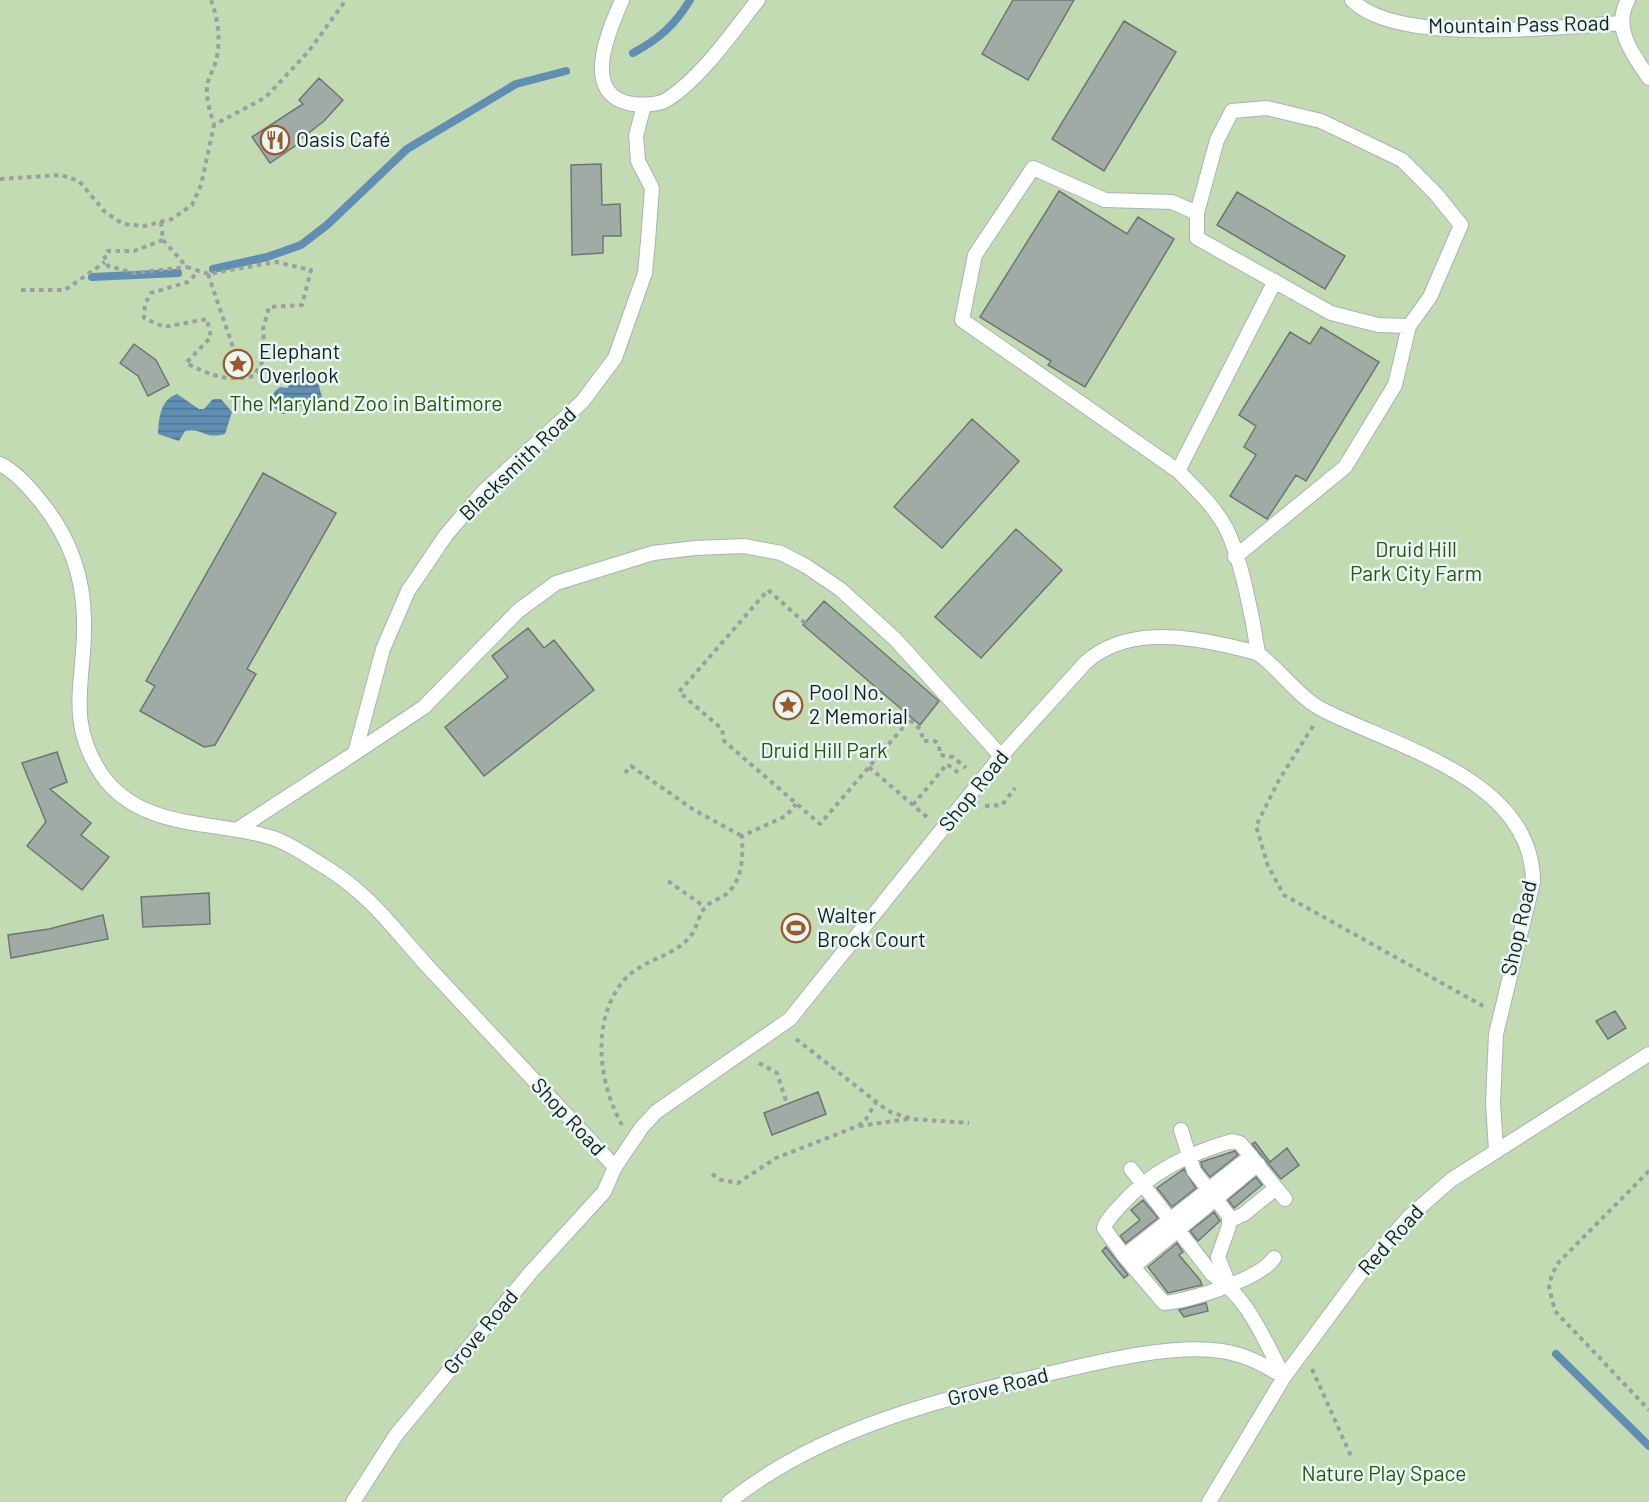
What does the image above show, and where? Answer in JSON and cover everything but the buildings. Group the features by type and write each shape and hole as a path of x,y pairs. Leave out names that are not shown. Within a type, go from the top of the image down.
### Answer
{"lane":[{"path":"622,0 606,38 600,70 607,88 624,102 644,105 667,100 684,85 717,51 758,0"},
{"name":"Mountain Pass Road","path":"1352,0 1359,8 1394,23 1434,30 1621,23"},
{"path":"1628,0 1621,23 1631,52 1649,78"},
{"name":"Blacksmith Road","path":"356,753 383,649 408,591 446,535 483,492 582,402 615,358 645,273 652,188 638,161 636,136 644,105"},
{"path":"1235,557 1345,467 1395,386 1408,326 1430,297 1461,225 1436,194 1402,160 1321,121 1267,108 1232,111 1217,140 1197,213 1197,238 1331,313 1378,325 1408,326"},
{"path":"1197,213 1172,202 1105,200 1034,168 975,255 962,320 1178,471 1204,498 1226,528 1251,610 1258,653"},
{"path":"1178,471 1275,281"},
{"name":"Shop Road","path":"0,464 28,487 53,517 72,553 80,583 84,618 78,704 81,732 90,756 105,778 124,799 147,812 189,822 238,829 277,839 348,882 372,902 419,957 615,1167 631,1141 656,1112 790,1019 1001,756 1086,662 1102,648 1124,641 1182,638 1258,653 1323,710 1417,753 1482,788 1499,802 1528,844 1533,865 1533,882 1499,1015 1494,1067 1496,1150"},
{"path":"238,829 424,707 518,611 556,583 653,554 695,548 744,546 781,554 806,566 840,589 895,639 1001,756"},
{"name":"Red Road","path":"1209,1502 1284,1377 1369,1262 1411,1215 1451,1180 1649,1054"},
{"path":"1181,1130 1194,1171 1229,1216 1218,1257 1229,1285 1249,1311 1284,1377"},
{"path":"1229,1221 1281,1193 1240,1143 1232,1141 1188,1156 1143,1183 1109,1218 1104,1228 1128,1262 1164,1303 1214,1292 1267,1266 1274,1257"},
{"path":"1128,1262 1254,1160"},
{"name":"Grove Road","path":"352,1502 396,1435 531,1272 604,1192 615,1167"},
{"path":"1131,1169 1212,1274 1229,1285"},
{"name":"Grove Road","path":"729,1502 779,1467 824,1443 974,1391 1093,1364 1149,1354 1219,1351 1256,1359 1284,1377"}],"path":[{"path":"0,179 61,175 79,181 105,212 123,224 144,226 172,219 192,205 201,185 214,125 207,93 208,80 216,60 218,34 217,15 211,0"},
{"path":"214,125 266,97 308,52 346,0"},
{"path":"160,222 163,240 187,267"},
{"path":"104,264 104,255 108,251 134,251 163,240"},
{"path":"104,264 134,273 187,267 199,271 208,276 276,262 311,270 302,305 269,307 263,329 265,357 254,376 237,380 213,377 186,363 211,338 207,319 164,327 144,318 144,304 151,293 188,282 199,271"},
{"path":"21,290 65,290 104,264"},
{"path":"208,276 237,359"},
{"path":"806,622 768,590 679,692 722,729 724,741 820,824 911,719 921,730 923,741 938,743 940,755 953,757 970,772"},
{"path":"1323,710 1279,780 1256,826 1268,866 1284,895 1499,1015"},
{"path":"913,805 947,764 965,779"},
{"path":"625,773 631,766 694,810 742,836"},
{"path":"869,767 942,830"},
{"path":"1006,801 1015,788"},
{"path":"742,836 786,816 796,804"},
{"path":"631,1141 619,1120 602,1077 601,1049 608,1014 626,978 686,941 695,931 705,907 726,894 737,881 743,851 742,836"},
{"path":"668,881 705,907"},
{"path":"793,1036 888,1111 912,1119"},
{"path":"777,1074 788,1104"},
{"path":"858,1126 866,1119 876,1102"},
{"path":"712,1174 721,1180 738,1183 776,1158 858,1126 912,1119 969,1123"},
{"path":"1649,1171 1559,1262 1552,1274 1549,1287 1555,1311 1569,1329 1649,1410"},
{"path":"1304,1350 1351,1456"}],"green space":[{"name":"Druid Hill Park","path":"0,0 1649,0 1649,1502 0,1502"}],"water":[{"path":"300,374 316,375 322,397 307,408 295,404 288,407 285,414 281,414 270,403 275,391 280,387 287,388"},
{"path":"177,394 199,409 204,409 213,399 221,399 232,412 225,434 212,436 191,430 185,431 179,441 158,434 164,405"}],"waterway":[{"path":"633,53 666,31 690,0"},
{"path":"213,269 267,257 301,245 327,225 407,149 516,84 566,71"},
{"path":"92,277 178,273"},
{"path":"1556,1354 1649,1446"}],"place":[{"name":"Oasis Café","path":"275,140"},
{"name":"Elephant Overlook","path":"238,364"},
{"name":"Pool No. 2 Memorial","path":"788,705"},
{"name":"Walter Brock Court","path":"796,928"}],"park label":[{"name":"The Maryland Zoo in Baltimore","path":"366,404"},
{"name":"Druid Hill Park City Farm","path":"1416,562"},
{"name":"Nature Play Space","path":"1384,1474"}]}
